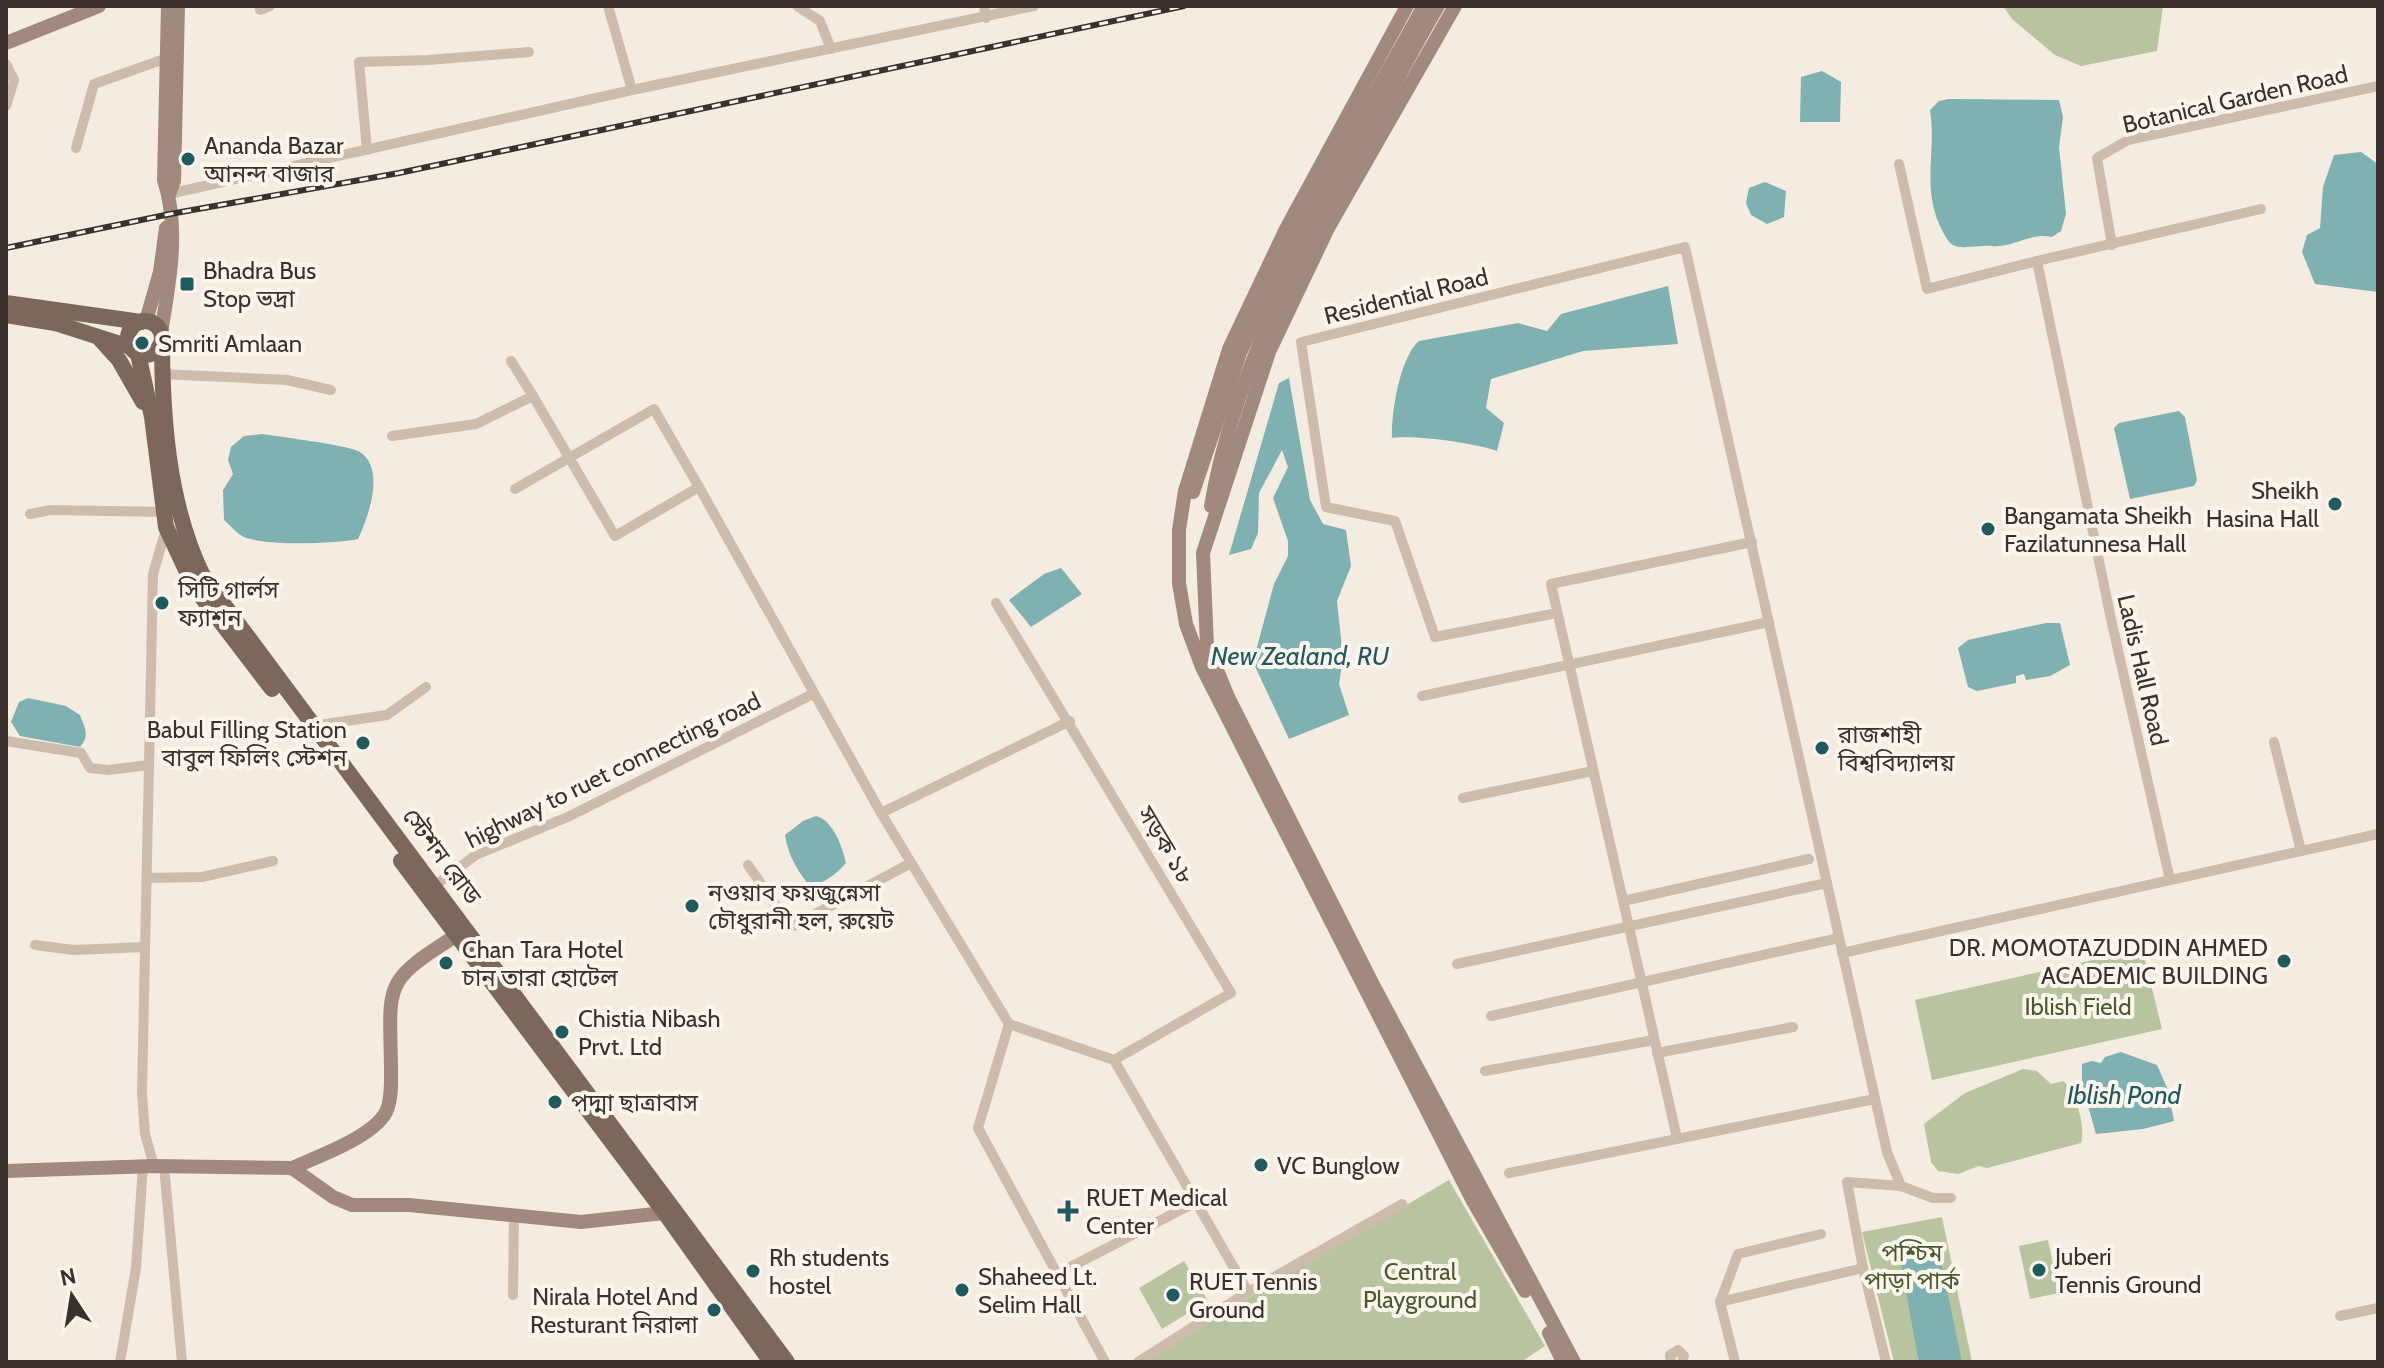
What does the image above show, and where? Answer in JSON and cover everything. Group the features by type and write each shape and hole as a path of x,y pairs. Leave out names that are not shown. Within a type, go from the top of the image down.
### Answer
{"main road":[{"path":"6,34 77,6"},
{"path":"6,43 99,6"},
{"path":"6,315 154,353 161,336 172,248 169,194 164,180 168,6"},
{"path":"169,194 174,181 178,6"},
{"path":"1407,6 1286,229 1229,349 1185,491 1179,530 1179,583 1186,624 1202,667 1473,1201 1563,1362"},
{"path":"1424,6 1293,241 1240,353 1209,473 1203,553 1207,646 1228,697 1495,1220 1574,1362"},
{"path":"1179,530 1209,473 1252,358 1303,246 1438,6"},
{"path":"1203,553 1269,352 1328,228 1455,6"},
{"path":"134,350 129,333 144,322 160,272 163,233 170,220"},
{"path":"6,303 144,322 155,325 161,336"},
{"path":"97,336 119,360 152,417"},
{"name":"স্টেশন রোড","path":"161,336 169,517 204,578 672,1212 771,1362"},
{"name":"স্টেশন রোড","path":"134,350 152,417 169,517 194,587 457,935 787,1362"},
{"path":"6,1171 154,1166 292,1168 351,1142 386,1113 391,1089 390,997 399,975 457,935"},
{"path":"292,1168 333,1197 352,1205 409,1205 581,1222 672,1212"}],"street":[{"path":"259,6 260,10 270,6"},
{"path":"608,6 632,90"},
{"path":"797,6 820,21 831,49"},
{"path":"984,6 986,18"},
{"path":"169,194 632,90 1034,6"},
{"path":"367,150 359,62 529,52"},
{"path":"76,148 94,84 167,58"},
{"path":"6,64 14,80 6,106"},
{"name":"Botanical Garden Road","path":"2112,245 2097,158 2128,140 2378,86"},
{"path":"1899,164 1927,289 2261,209"},
{"name":"Residential Road","path":"1557,613 1435,637 1395,521 1326,507 1301,342 1685,247 1752,542"},
{"name":"Ladis Hall Road","path":"2037,261 2111,619 2170,880"},
{"path":"511,361 615,536 699,487"},
{"path":"162,374 287,380 331,390"},
{"path":"392,436 476,424 533,396"},
{"path":"515,489 654,409 881,813 1009,1024 1114,1060 1248,1292"},
{"path":"30,514 51,510 169,517 153,574 142,1094 145,1134 154,1166 182,1362"},
{"path":"1677,1138 1551,584 1752,542 1887,1152 1901,1186"},
{"name":"সড়ক ১৮","path":"996,603 1070,721 1231,993 1114,1060"},
{"path":"1422,696 1769,622"},
{"path":"312,726 387,715 426,687"},
{"name":"highway to ruet connecting road","path":"434,886 476,855 570,816 813,694"},
{"path":"881,813 1070,721"},
{"path":"6,741 81,753 90,768 108,770 149,765"},
{"path":"2274,742 2301,851"},
{"path":"1463,798 1593,771"},
{"path":"1842,953 2378,834"},
{"path":"1623,901 1809,859"},
{"path":"147,878 202,877 273,861"},
{"path":"748,865 791,927 911,863"},
{"path":"1457,964 1827,883"},
{"path":"1491,1016 1839,938"},
{"path":"35,945 74,950 145,947"},
{"path":"1009,1024 978,1128 1055,1275 1105,1362"},
{"path":"1657,1053 1793,1027"},
{"path":"1485,1071 1654,1040"},
{"path":"1509,1173 1875,1099"},
{"path":"120,1362 154,1166"},
{"path":"1886,1362 1863,1268 1847,1182 1901,1186 1933,1198 1951,1198"},
{"path":"1055,1275 1196,1202"},
{"path":"1138,1362 1248,1292 1402,1204"},
{"path":"513,1295 514,1214"},
{"path":"1735,1362 1720,1302 1738,1254 1821,1234"},
{"path":"1720,1302 1863,1268"},
{"path":"2340,1316 2378,1308"},
{"path":"1671,1362 1670,1355 1678,1350 1684,1356 1682,1362"}],"green space":[{"path":"2003,6 2163,6 2157,51 2081,66 2055,55 2012,19"},
{"name":"Iblish Field","path":"2142,949 2162,1029 1932,1080 1915,1000"},
{"path":"2023,1069 2037,1071 2051,1084 2063,1081 2068,1086 2081,1119 2081,1143 1987,1168 1979,1166 1958,1174 1938,1171 1931,1162 1924,1124 1965,1093"},
{"name":"Central Playground","path":"1449,1180 1545,1346 1521,1362 1139,1362"},
{"name":"পশ্চিম পাড়া পার্ক","path":"1942,1217 1972,1362 1894,1362 1862,1232"},
{"name":"Juberi Tennis Ground","path":"2048,1240 2059,1293 2030,1299 2019,1246"},
{"name":"RUET Tennis Ground","path":"1184,1261 1208,1301 1162,1329 1139,1288"}],"water":[{"path":"1822,71 1841,82 1840,122 1800,122 1801,77"},
{"path":"2059,100 2063,117 2059,147 2066,214 2061,231 2052,237 2036,237 2000,246 1959,247 1949,242 1932,201 1930,110 1939,101"},
{"path":"2361,152 2378,164 2378,292 2315,284 2302,252 2307,235 2320,228 2323,187 2334,155"},
{"path":"1765,182 1786,191 1784,217 1767,224 1751,215 1746,203 1749,188"},
{"path":"1668,286 1678,344 1583,351 1491,379 1486,408 1504,423 1497,451 1445,440 1392,438 1395,401 1402,372 1419,341 1518,323 1547,331 1561,314"},
{"name":"New Zealand, RU","path":"1289,378 1310,500 1323,524 1346,530 1351,566 1337,601 1343,658 1339,684 1349,715 1289,739 1253,662 1274,584 1288,556 1288,541 1273,498 1288,467 1282,450 1259,493 1258,533 1251,549 1229,555 1279,383"},
{"path":"2179,411 2185,417 2197,480 2194,486 2130,499 2114,428 2119,423"},
{"path":"262,434 343,447 360,452 368,460 372,470 372,494 358,539 317,543 267,542 244,537 224,520 223,490 233,474 228,460 231,447 244,436"},
{"path":"1061,568 1082,594 1031,627 1009,600 1044,574"},
{"path":"2046,623 2060,623 2070,665 2050,676 2026,680 2024,674 2016,676 2016,683 1977,691 1968,687 1958,648 1968,640"},
{"path":"28,698 66,706 80,715 86,735 80,747 20,736 11,722 19,702"},
{"path":"816,816 832,829 846,863 824,881 808,884 793,861 785,835 803,821"},
{"name":"Iblish Pond","path":"2121,1052 2157,1065 2168,1090 2174,1121 2143,1129 2096,1134 2082,1084 2082,1064 2092,1061 2101,1063 2105,1057"},
{"path":"1928,1244 1938,1247 1962,1362 1920,1362 1918,1358 1899,1252"}],"railway":[{"path":"6,248 170,214 399,173 1184,6"}],"place":[{"name":"Ananda Bazar আনন্দ বাজার","path":"188,159"},
{"name":"Bhadra Bus Stop ভদ্রা","path":"187,284"},
{"name":"Smriti Amlaan","path":"142,343"},
{"name":"Sheikh Hasina Hall","path":"2335,504"},
{"name":"Bangamata Sheikh Fazilatunnesa Hall","path":"1988,529"},
{"name":"সিটি গার্লস ফ্যাশন","path":"162,603"},
{"name":"Babul Filling Station বাবুল ফিলিং স্টেশন","path":"363,743"},
{"name":"রাজশাহী বিশ্ববিদ্যালয়","path":"1822,748"},
{"name":"নওয়াব ফয়জুন্নেসা চৌধুরানী হল, রুয়েট","path":"692,906"},
{"name":"DR. MOMOTAZUDDIN AHMED ACADEMIC BUILDING","path":"2284,961"},
{"name":"Chan Tara Hotel চান তারা হোটেল","path":"446,963"},
{"name":"Chistia Nibash Prvt. Ltd","path":"562,1032"},
{"name":"পদ্মা ছাত্রাবাস","path":"555,1102"},
{"name":"VC Bunglow","path":"1261,1165"},
{"name":"RUET Medical Center","path":"1068,1211"},
{"name":"Juberi Tennis Ground","path":"2039,1270"},
{"name":"Rh students hostel","path":"753,1271"},
{"name":"Shaheed Lt. Selim Hall","path":"962,1290"},
{"name":"RUET Tennis Ground","path":"1173,1295"},
{"name":"Nirala Hotel And Resturant নিরালা","path":"714,1310"}]}
